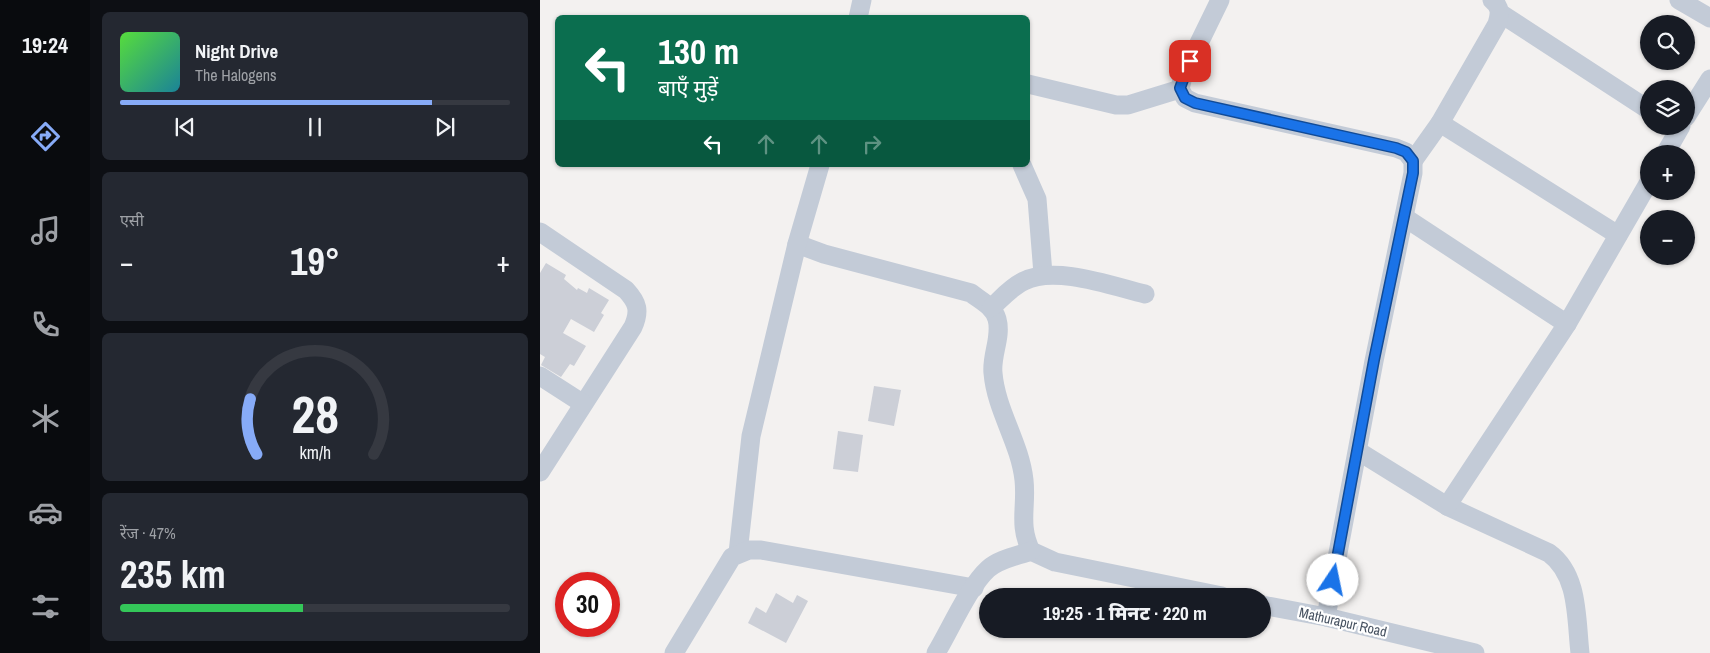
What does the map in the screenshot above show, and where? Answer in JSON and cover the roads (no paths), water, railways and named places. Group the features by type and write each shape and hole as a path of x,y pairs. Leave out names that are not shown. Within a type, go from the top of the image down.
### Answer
{"street":[{"path":"859,15 862,0"},
{"path":"1220,0 1183,76 1180,88 1185,98 1195,103 1396,148 1406,152 1413,161"},
{"path":"1679,0 1710,18"},
{"path":"1496,7 1640,104"},
{"path":"1326,617 1374,360 1404,217 1413,161 1440,123 1497,24 1496,7"},
{"path":"1695,102 1710,80"},
{"path":"1030,84 1116,105 1128,105 1180,88"},
{"path":"1440,123 1618,235"},
{"path":"738,553 751,436 797,244 819,167"},
{"path":"1023,167 1037,199 1043,274"},
{"path":"1447,506 1567,324 1640,197"},
{"path":"1404,217 1567,324"},
{"path":"540,232 626,290 636,300 639,313 633,327 582,403 540,472"},
{"path":"797,244 824,254 970,293 991,308 997,319 999,329 992,370 995,387 1023,470 1026,503 1023,525 1031,551"},
{"path":"991,308 1015,286 1043,274 1059,274 1145,294"},
{"path":"540,376 582,403"},
{"path":"1358,452 1447,506 1549,553 1560,561 1568,574 1573,589 1580,653"},
{"path":"674,653 732,557 749,550 762,550 974,588"},
{"path":"936,653 974,588 988,569 999,562 1031,551 1055,562 1183,588"},
{"name":"Mathurapur Road","path":"1271,607 1326,617 1476,653"}]}
